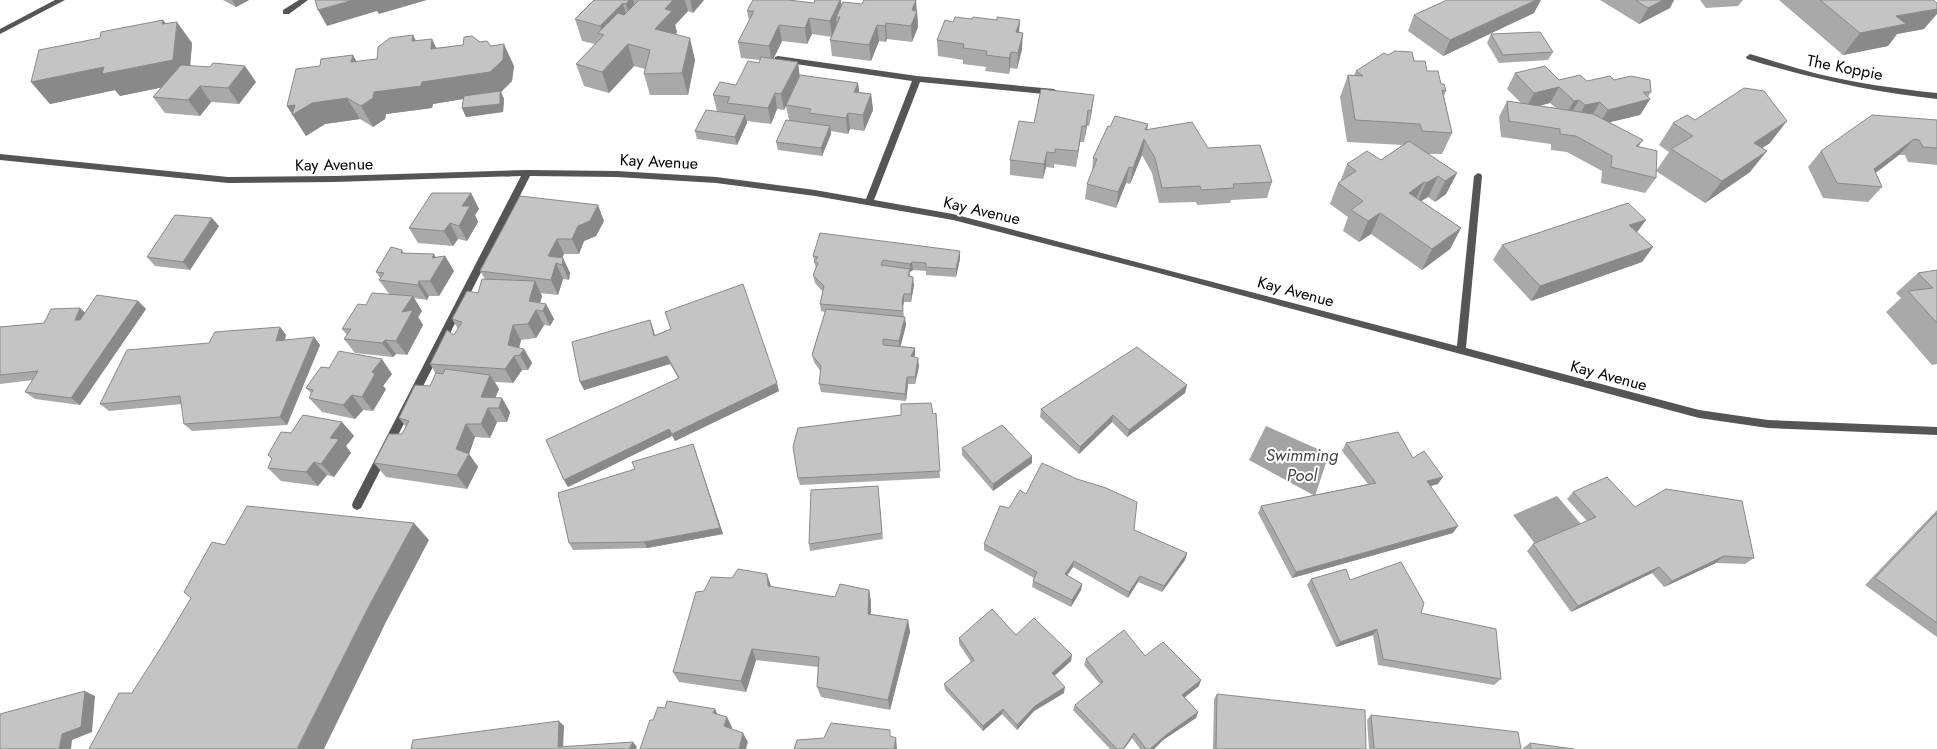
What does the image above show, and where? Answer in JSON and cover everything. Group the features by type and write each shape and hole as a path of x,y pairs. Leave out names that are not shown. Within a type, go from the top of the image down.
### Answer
{"street":[{"path":"0,32 62,0"},
{"path":"286,12 304,0"},
{"name":"The Koppie","path":"1750,57 1820,78 1908,93 1937,96"},
{"path":"778,59 917,79 1060,93"},
{"path":"869,202 917,79"},
{"name":"Kay Avenue","path":"0,157 228,180 334,179 527,173 617,174 716,180 869,202 953,218 1461,351 1633,398 1711,416 1768,424 1937,431"},
{"path":"357,506 527,173"},
{"path":"1461,351 1478,176"}],"water":[{"name":"Swimming Pool","path":"1266,426 1329,454 1315,496 1249,460"},
{"path":"1557,496 1581,524 1536,545 1513,515"}],"building":[{"path":"315,0 353,0 318,10"},
{"path":"594,0 629,0 626,4 623,3 600,26 575,19"},
{"path":"639,0 673,0 665,9 672,11 655,29 690,38 682,73 644,74 650,50 628,44 602,72 576,64 604,35 598,33 618,13 624,15"},
{"path":"753,0 788,0 814,3 815,0 840,0 830,21 809,18 805,28 779,25 769,46 738,42 754,11 747,11"},
{"path":"864,0 916,0 912,10 917,11 911,26 886,23 885,26 877,25 869,45 830,40 840,17 836,17 843,2 862,4"},
{"path":"1447,0 1536,0 1450,40 1414,15"},
{"path":"1635,0 1663,0 1648,8"},
{"path":"1820,0 1933,0 1937,3 1937,9 1896,16 1906,24 1860,33"},
{"path":"955,17 972,19 973,17 997,20 997,17 1020,20 1016,32 1023,33 1018,53 1011,52 1009,58 986,55 987,51 963,48 964,44 937,40 945,20 953,22"},
{"path":"163,20 162,24 177,22 173,60 102,74 104,67 31,82 39,50 100,38 101,32"},
{"path":"1540,32 1553,52 1503,55 1491,34"},
{"path":"413,35 412,41 432,39 431,49 463,45 464,37 472,36 480,42 487,41 491,46 504,44 503,60 490,72 422,82 421,86 374,92 373,98 361,106 347,98 312,103 292,115 295,105 287,106 296,69 320,66 321,59 353,55 351,62 377,59 378,47 390,38"},
{"path":"1395,51 1412,52 1414,61 1425,61 1427,71 1438,71 1441,84 1444,84 1446,91 1442,90 1452,133 1422,131 1420,124 1355,120 1348,75 1363,76 1356,71 1384,53 1388,55"},
{"path":"761,57 798,62 781,94 775,93 768,108 727,103 730,97 713,95 720,82 736,85 748,61 759,63"},
{"path":"213,63 245,66 228,88 200,86 188,100 153,97 181,65 210,67"},
{"path":"1545,66 1559,80 1580,75 1587,81 1610,76 1614,80 1631,76 1650,80 1651,92 1643,92 1650,99 1608,110 1600,102 1585,105 1579,100 1574,101 1559,87 1534,93 1515,73"},
{"path":"800,75 858,83 854,92 871,94 863,115 848,113 846,118 809,113 811,109 786,105"},
{"path":"1744,88 1764,91 1787,121 1754,143 1767,151 1722,181 1671,149 1693,136 1673,123 1687,115 1695,120"},
{"path":"1041,89 1094,95 1091,111 1088,110 1086,126 1082,126 1078,151 1055,149 1055,153 1047,152 1044,164 1010,160 1019,121 1034,123"},
{"path":"500,91 500,104 462,108 464,96"},
{"path":"1507,101 1593,114 1643,140 1636,146 1657,151 1656,178 1611,167 1612,156 1576,136 1560,134 1560,129 1509,121"},
{"path":"706,110 745,115 735,137 695,131"},
{"path":"1872,115 1937,120 1937,148 1923,147 1919,140 1914,139 1874,169 1882,187 1837,183 1821,151"},
{"path":"1115,116 1148,124 1145,130 1192,122 1208,148 1260,145 1272,182 1233,184 1234,188 1201,190 1200,186 1162,188 1155,158 1144,139 1133,168 1129,167 1118,192 1087,184 1097,159 1093,158 1108,126 1110,127"},
{"path":"786,120 830,126 821,148 776,142"},
{"path":"1409,141 1457,173 1445,181 1438,176 1426,183 1424,182 1409,193 1461,228 1432,249 1380,213 1368,221 1351,210 1363,201 1338,183 1356,171 1347,164 1367,151 1381,160"},
{"path":"432,193 471,193 462,206 470,206 459,226 450,223 444,231 409,228"},
{"path":"520,196 598,205 590,221 578,226 572,239 557,239 548,256 563,258 562,265 556,263 551,280 480,271"},
{"path":"1628,203 1646,220 1629,225 1653,247 1540,286 1502,245"},
{"path":"175,215 212,218 183,262 147,257"},
{"path":"820,233 960,251 956,269 926,267 926,263 912,262 910,264 883,260 881,265 910,269 908,276 913,277 911,294 904,294 902,301 903,311 820,304 824,286 813,275 818,263 814,262 818,257 813,256"},
{"path":"391,247 402,250 401,253 434,254 432,258 445,256 430,281 419,281 418,285 379,280 384,273 376,272"},
{"path":"1937,270 1937,323 1908,291 1933,288 1918,273"},
{"path":"482,279 535,281 529,301 546,304 543,311 536,310 528,324 513,325 508,345 524,349 520,355 514,356 505,369 430,364 447,330 454,335 462,322 452,319 467,291 478,293"},
{"path":"743,284 777,383 672,434 669,429 564,480 546,440 679,378 667,356 580,382 572,342 650,320 654,336 671,329 665,312"},
{"path":"372,293 413,296 402,312 413,310 396,341 385,340 382,343 344,339 351,329 342,329 358,304 366,305"},
{"path":"97,295 138,301 71,398 25,392 38,371 0,375 0,327 44,323 51,309 80,308 75,320 80,320"},
{"path":"826,309 905,317 899,341 883,339 883,345 915,348 911,356 918,358 915,377 907,377 905,394 819,384 821,366 812,355"},
{"path":"280,327 276,341 314,337 280,417 184,424 180,396 100,404 127,350 209,343 215,332"},
{"path":"1137,347 1187,385 1129,430 1113,415 1080,447 1041,409"},
{"path":"339,351 382,359 372,372 375,374 362,397 352,395 343,405 309,398 313,390 306,388 321,367 329,368"},
{"path":"445,369 490,375 481,397 502,398 499,408 488,408 481,424 466,424 456,449 469,454 457,475 374,463 389,434 402,434 409,421 399,418 415,385 430,386 436,373 443,374"},
{"path":"931,403 933,414 936,413 940,471 798,478 793,447 798,428 901,415 901,404"},
{"path":"303,415 342,422 330,438 339,439 321,464 314,462 306,472 268,468 272,458 268,455 281,432 291,433"},
{"path":"1002,425 1032,456 993,484 962,448"},
{"path":"1398,432 1413,458 1424,451 1443,477 1427,481 1458,526 1296,572 1261,506 1376,483 1346,443"},
{"path":"693,444 720,528 644,542 569,543 558,493 635,469 632,462"},
{"path":"1042,463 1077,479 1106,488 1137,502 1134,530 1187,553 1164,586 1140,576 1129,592 1074,561 1065,574 1082,584 1072,600 1033,581 1037,572 984,544 1000,506 1009,508 1020,490 1026,494"},
{"path":"1607,477 1635,507 1666,489 1742,501 1754,558 1724,556 1672,581 1659,567 1578,606 1533,544 1596,517 1573,492"},
{"path":"878,486 882,533 809,544 811,490"},
{"path":"247,506 414,523 369,606 297,749 89,749 119,693 132,693 191,598 184,592 212,542 225,545"},
{"path":"1937,513 1937,623 1875,578"},
{"path":"1401,562 1424,603 1421,613 1496,629 1501,679 1383,659 1377,629 1340,642 1311,579 1346,569 1350,580"},
{"path":"738,569 767,574 768,586 835,597 840,584 869,590 868,614 908,620 888,700 817,687 819,657 752,649 741,681 673,672 696,592 704,591 711,577 732,578"},
{"path":"992,609 1016,635 1034,618 1072,655 1052,673 1065,687 1035,706 1017,725 1003,709 983,726 944,684 974,660 959,638"},
{"path":"1124,630 1145,656 1163,642 1201,680 1182,695 1198,712 1166,735 1150,749 1146,749 1134,733 1123,749 1117,749 1075,705 1103,682 1086,659"},
{"path":"85,691 81,727 62,734 59,749 0,749 0,714"},
{"path":"1217,694 1365,710 1366,749 1216,749"},
{"path":"667,701 715,709 713,713 727,717 724,726 743,733 739,749 640,749 650,720 653,720 658,707 665,708"},
{"path":"1371,715 1518,732 1521,749 1374,749"},
{"path":"559,721 558,747 633,742 629,749 411,749 413,740"},
{"path":"831,723 890,730 890,736 896,738 894,749 794,749 797,740 824,738"},
{"path":"1530,743 1574,749 1531,749"}]}
